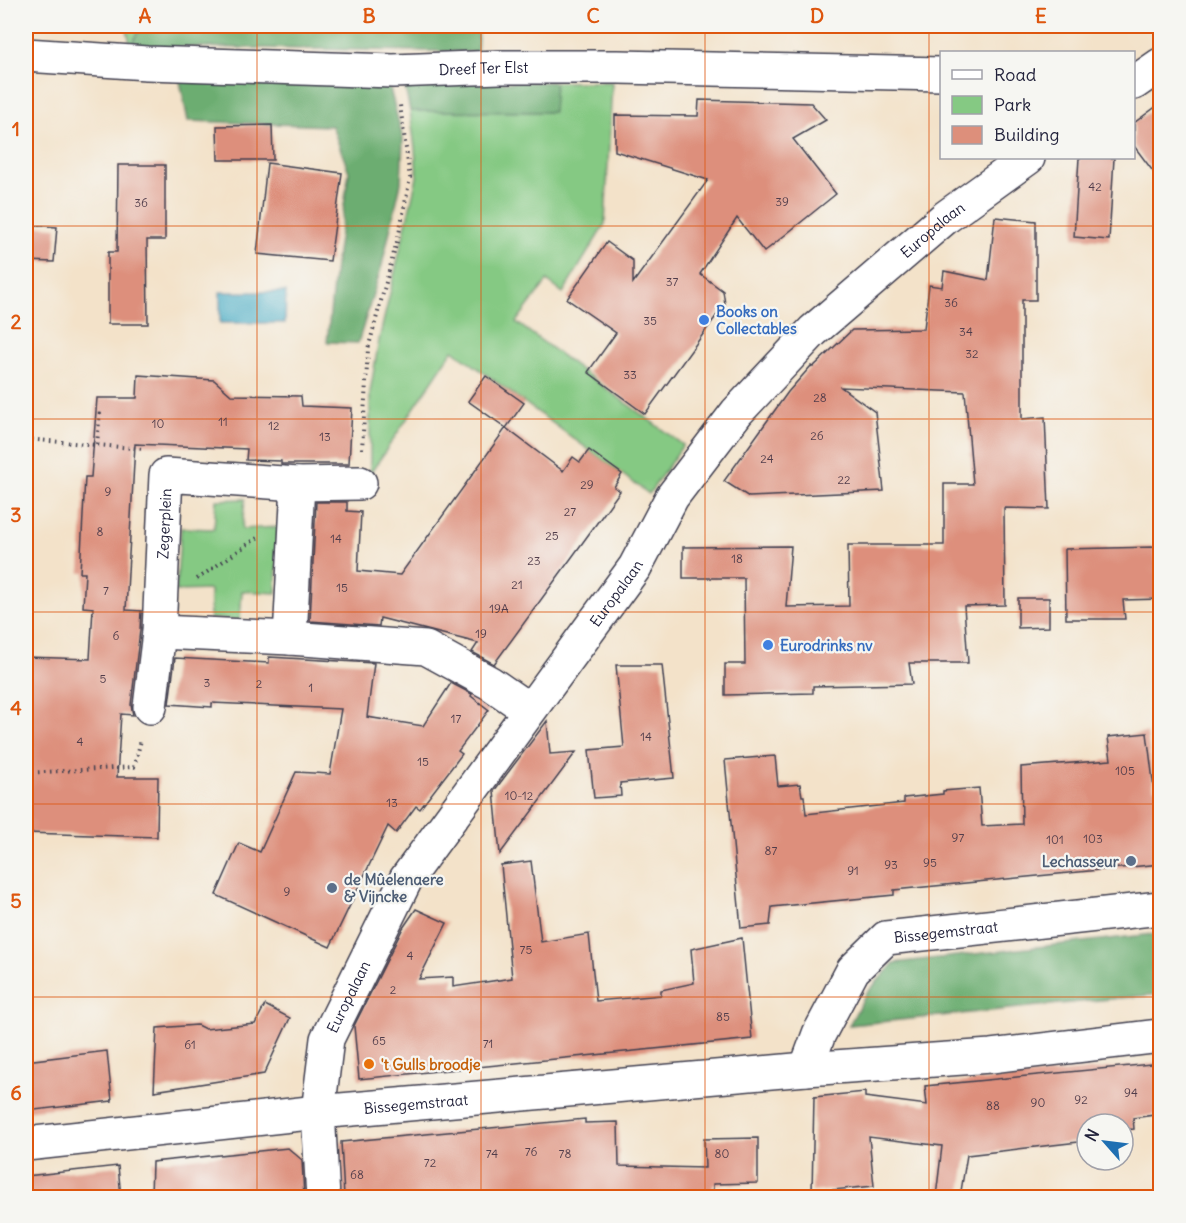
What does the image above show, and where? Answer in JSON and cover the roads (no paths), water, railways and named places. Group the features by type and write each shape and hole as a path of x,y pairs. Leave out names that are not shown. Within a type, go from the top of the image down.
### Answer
{"street":[{"name":"Dreef Ter Elst","path":"26,55 147,63 393,71 500,67 618,67 940,74"},
{"path":"1135,82 1161,65"},
{"name":"Europalaan","path":"323,1197 318,1112 327,1039 406,879 635,567 672,497 737,412 813,331 946,217 1027,159"},
{"name":"Zegerplein","path":"150,707 160,617 166,475 297,498 360,483"},
{"path":"290,638 297,498"},
{"path":"160,617 290,638 426,648 490,683 529,710"},
{"name":"Bissegemstraat","path":"806,1069 819,1034 853,970 886,938 1161,908"},
{"name":"Bissegemstraat","path":"26,1144 318,1112 806,1069 991,1056 1161,1036"}],"water":[{"path":"220,292 286,292 285,323 220,323"}],"place":[{"name":"Books on Collectables","path":"704,320"},
{"name":"Eurodrinks nv","path":"768,645"},
{"name":"Lechasseur","path":"1131,861"},
{"name":"de Mûelenaere & Vijncke","path":"332,888"},
{"name":"'t Gulls broodje","path":"369,1064"}]}
